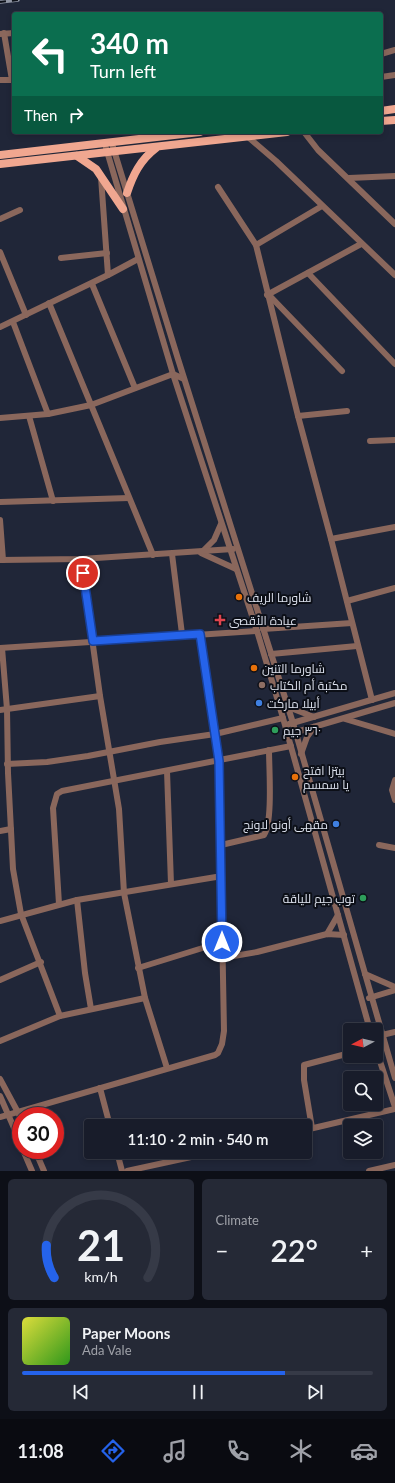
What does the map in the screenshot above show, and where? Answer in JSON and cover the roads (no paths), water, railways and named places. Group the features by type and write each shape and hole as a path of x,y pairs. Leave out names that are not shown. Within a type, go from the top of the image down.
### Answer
{"main road":[{"path":"383,111 395,109"},
{"path":"383,121 395,120"},
{"path":"0,155 182,134"},
{"path":"0,164 271,134"},
{"path":"128,194 134,174 140,163 157,146"},
{"path":"77,156 88,162 101,174 123,209"}],"street":[{"path":"12,33 2,34 12,76"},
{"path":"383,53 395,50"},
{"path":"383,77 395,75"},
{"path":"0,80 12,80"},
{"path":"306,134 318,150 349,178 395,224"},
{"path":"248,137 276,161 361,244 395,274"},
{"path":"108,142 123,209 138,259 229,550 257,631 288,734 368,1023"},
{"path":"111,152 128,194 184,379 293,723 379,1023"},
{"path":"101,174 108,275"},
{"path":"349,178 394,176"},
{"path":"218,187 256,245 298,416 372,700"},
{"path":"256,245 322,206"},
{"path":"0,218 20,210"},
{"path":"267,294 361,244"},
{"path":"0,252 26,315"},
{"path":"61,258 107,253"},
{"path":"0,327 92,284 138,259"},
{"path":"308,273 395,364"},
{"path":"92,284 135,388"},
{"path":"267,294 342,371"},
{"path":"49,303 152,555"},
{"path":"13,322 48,414"},
{"path":"0,418 48,414 91,405 173,374 184,379"},
{"path":"298,416 347,411"},
{"path":"29,416 53,501"},
{"path":"370,441 395,440"},
{"path":"0,502 129,498"},
{"path":"0,523 2,560 81,559 238,549"},
{"path":"201,552 214,540 221,524"},
{"path":"331,540 395,527"},
{"path":"201,552 236,569"},
{"path":"172,554 182,634"},
{"path":"81,559 100,696 115,781 120,824 124,893 145,998 167,1068"},
{"path":"347,601 395,588"},
{"path":"263,629 352,623"},
{"path":"60,1016 41,962 21,914 13,869 3,709 1,648 182,634 257,631"},
{"path":"32,1107 215,1055 220,1050 224,1031 219,761 200,634"},
{"path":"271,654 357,646"},
{"path":"285,725 395,693"},
{"path":"3,709 100,696"},
{"path":"288,734 345,719 395,703"},
{"path":"288,707 314,717"},
{"path":"7,764 47,762 110,752 215,734 283,718"},
{"path":"345,719 395,734"},
{"path":"301,754 307,737 314,727"},
{"path":"59,904 54,856 53,808 55,797 62,791 291,746"},
{"path":"221,845 264,836 266,833 268,820 269,750"},
{"path":"167,771 171,884"},
{"path":"0,774 8,773"},
{"path":"395,780 392,790 395,800"},
{"path":"0,831 11,829"},
{"path":"379,845 395,848"},
{"path":"0,921 21,914 77,900 222,876"},
{"path":"77,900 84,973 91,1009"},
{"path":"327,934 338,915"},
{"path":"222,958 257,952 327,934 344,935"},
{"path":"138,968 222,942"},
{"path":"0,980 41,962"},
{"path":"365,974 395,989"},
{"path":"362,1000 395,989"},
{"path":"0,1041 60,1016 145,998"},
{"path":"383,1035 395,1032"},
{"path":"383,1038 395,1078"},
{"path":"310,1119 304,1080 304,1065 343,1055"},
{"path":"312,1128 395,1108 381,1063"},
{"path":"0,1079 16,1107"},
{"path":"100,1088 108,1119"},
{"path":"0,1096 12,1123"},
{"path":"0,1117 12,1113"},
{"path":"27,1159 32,1171"},
{"path":"39,1159 44,1171"},
{"path":"119,1159 122,1171"},
{"path":"127,1171 182,1159"},
{"path":"369,1171 395,1165"}],"railway":[{"path":"0,2 18,0"}],"place":[{"name":"شاورما الريف","path":"239,597"},
{"name":"عيادة الأقصى","path":"220,620"},
{"name":"شاورما التنين","path":"254,668"},
{"name":"مكتبة أم الكتاب","path":"262,685"},
{"name":"أبيلا ماركت","path":"259,703"},
{"name":"٣٦٠ جيم","path":"275,730"},
{"name":"بيتزا افتح يا سمسم","path":"295,777"},
{"name":"مقهى أونو لاونج","path":"336,824"},
{"name":"توب جيم للياقة","path":"363,898"}]}
